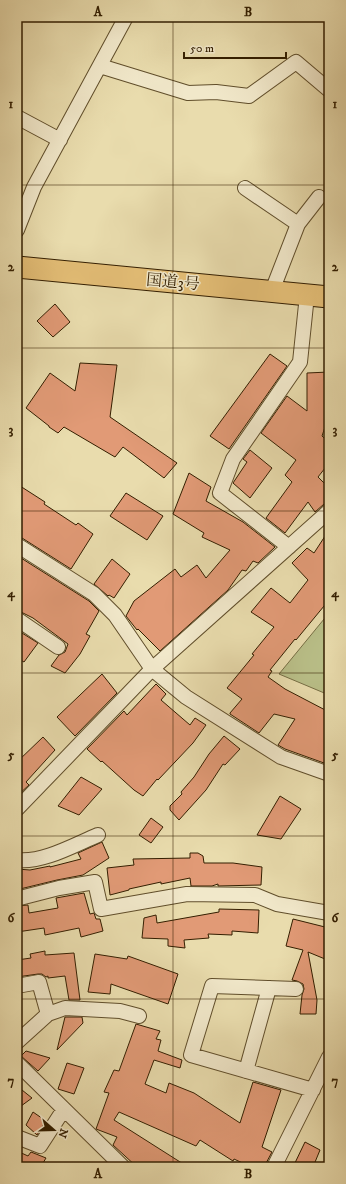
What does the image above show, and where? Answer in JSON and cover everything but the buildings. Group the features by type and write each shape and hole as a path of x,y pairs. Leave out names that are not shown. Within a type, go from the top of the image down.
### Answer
{"highway":[{"name":"国道3号","path":"17,268 329,297"}],"street":[{"path":"17,230 34,187 126,17"},
{"path":"100,66 188,93 216,92 249,96 296,62 329,90"},
{"path":"17,117 60,140"},
{"path":"245,188 298,224"},
{"path":"272,291 298,224 319,197"},
{"path":"289,547 220,493 233,459 300,362 307,295"},
{"path":"17,809 152,669 329,511"},
{"path":"17,545 94,594 115,616 152,669 186,697 281,757 329,774"},
{"path":"17,618 58,647"},
{"path":"17,802 32,794"},
{"path":"17,860 22,861 47,856 98,835"},
{"path":"17,897 20,898 59,888 95,882 101,909 187,894 255,895 277,904 329,913"},
{"path":"17,986 39,982 48,1014"},
{"path":"296,990 212,986 191,1056 312,1090"},
{"path":"246,1071 269,988"},
{"path":"17,1042 48,1014 65,1008 120,1011 139,1016"},
{"path":"274,1167 329,1057"},
{"path":"17,1063 123,1167"},
{"path":"17,1137 40,1146 64,1109"}],"green space":[{"path":"329,613 329,695 279,674"}]}
